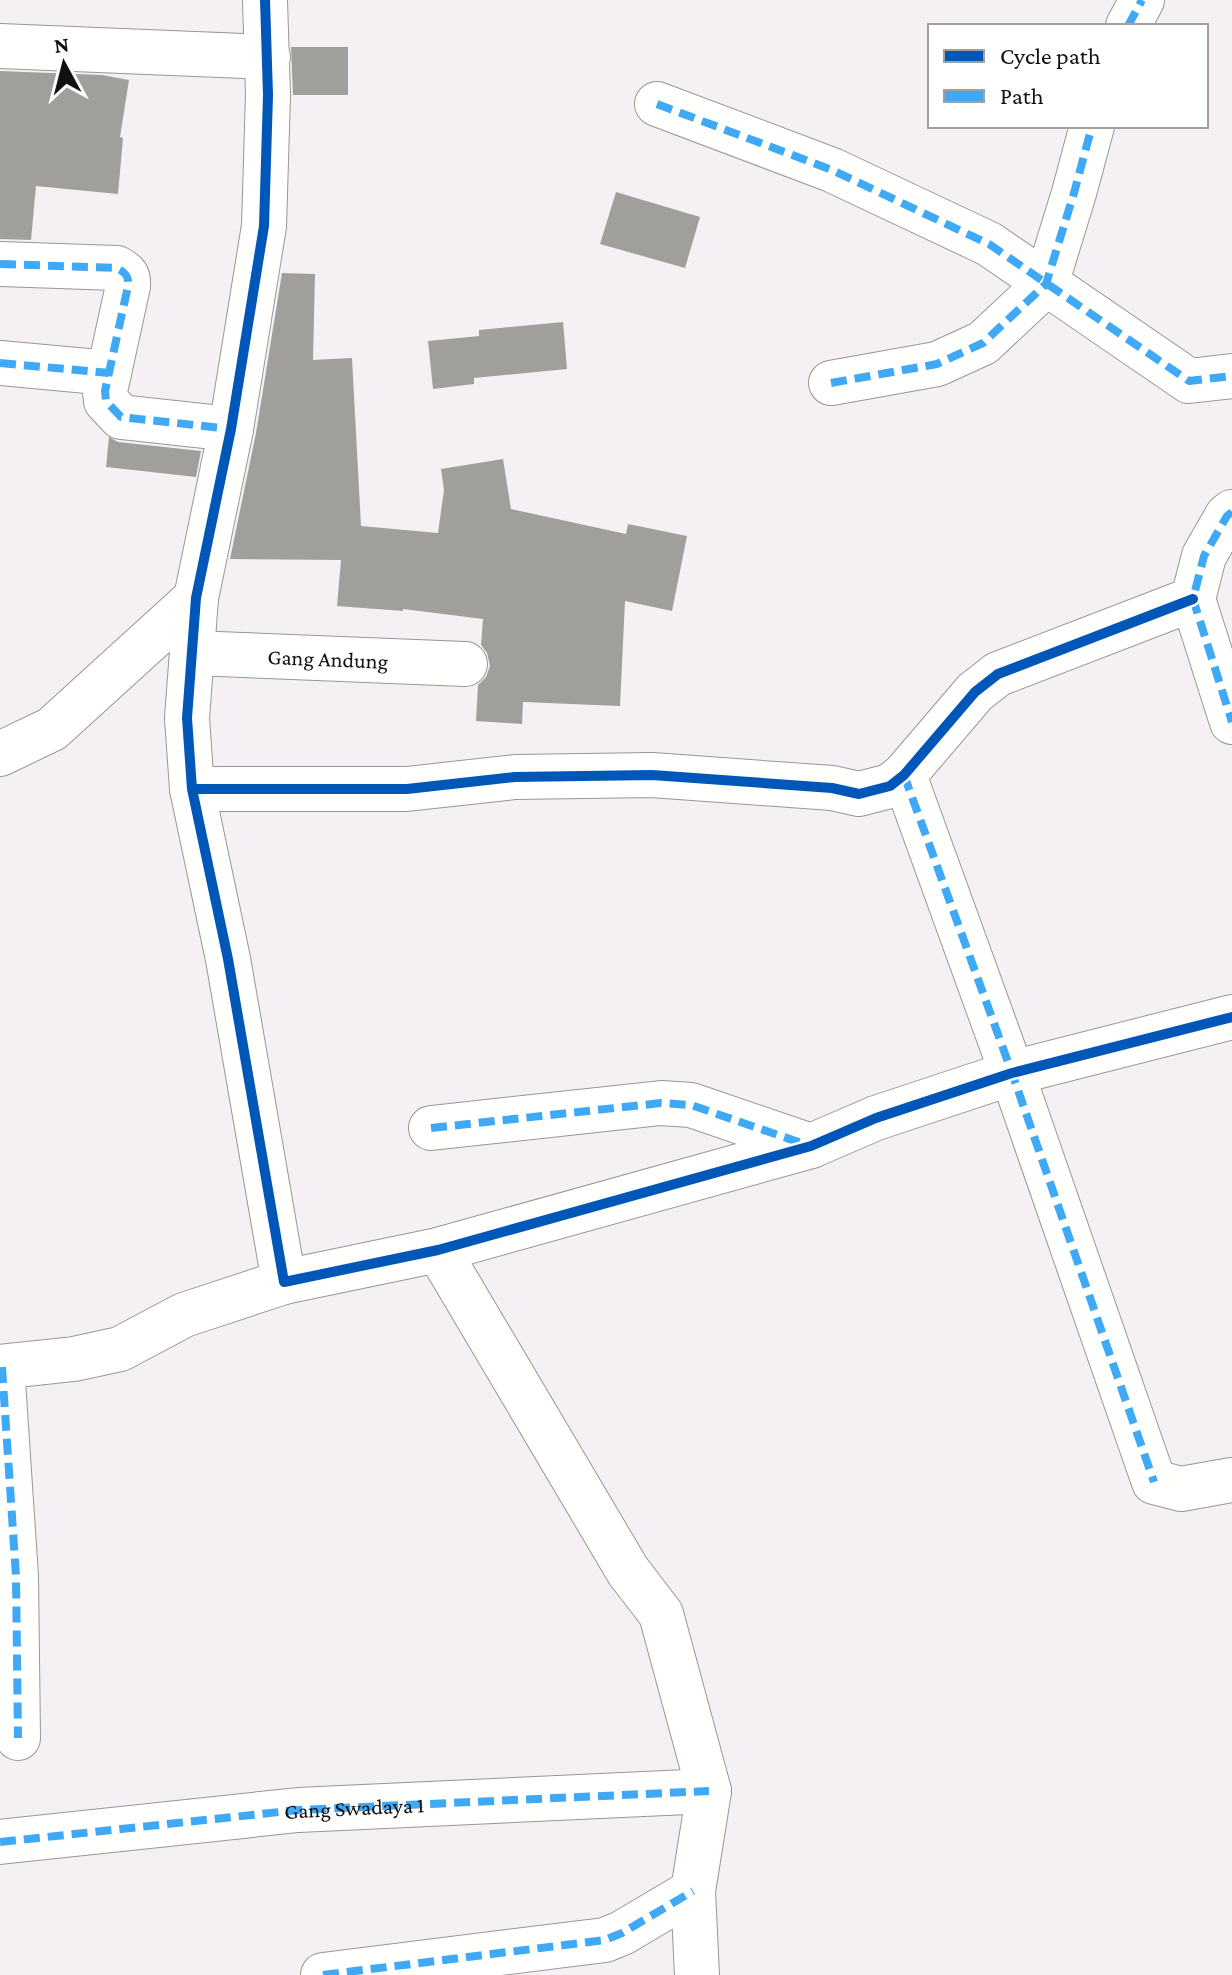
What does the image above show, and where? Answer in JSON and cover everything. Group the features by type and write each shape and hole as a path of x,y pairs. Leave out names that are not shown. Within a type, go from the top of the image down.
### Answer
{"street":[{"path":"265,0 268,57 264,226 231,429 196,598 187,718 192,789 228,959 284,1282"},
{"path":"1129,24 1142,0"},
{"path":"0,46 268,57"},
{"path":"657,104 846,177 989,244 1189,381 1232,376"},
{"path":"831,383 937,364 983,343 1046,284 1091,128"},
{"path":"0,264 117,268 126,272 128,286 105,391 106,401 121,417 231,429"},
{"path":"0,363 109,373"},
{"path":"1232,512 1204,556 1193,599 1232,722"},
{"path":"0,754 52,729 196,598"},
{"path":"192,789 407,789 515,777 652,775 832,788 859,794 890,786 904,775 975,692 998,674 1193,599"},
{"name":"Gang Andung","path":"192,653 465,664"},
{"path":"904,775 1012,1073 1154,1482 1181,1489 1232,1480"},
{"path":"18,1738 8,1576 1,1367 74,1359 120,1349 184,1315 284,1282 438,1250 811,1146 876,1118 1012,1073 1232,1017"},
{"path":"431,1128 661,1103 691,1105 811,1146"},
{"path":"438,1250 628,1571 661,1614 709,1791 693,1891 697,1975"},
{"name":"Gang Swadaya 1","path":"0,1842 298,1810 709,1791"},
{"path":"323,1975 605,1940 693,1891"}],"shaded area":[{"path":"0,0 1232,0 1232,1975 0,1975"}],"building":[{"path":"291,47 348,47 348,95 293,95"},
{"path":"0,71 102,75 129,80 120,137 123,138 118,194 36,186 31,240 0,239"},
{"path":"616,192 700,217 685,268 600,244"},
{"path":"282,273 315,274 313,360 352,358 361,526 438,533 444,490 441,469 503,459 511,509 626,534 628,524 687,536 672,611 625,601 620,706 523,702 522,724 476,721 478,685 486,677 490,666 481,645 483,619 403,609 337,606 341,560 230,559 256,433"},
{"path":"563,322 567,369 474,378 474,384 433,389 428,341 479,336 479,330"},
{"path":"109,437 118,442 201,451 196,477 106,467"}],"marked path":[{"path":"1129,24 1142,0"},
{"path":"657,104 832,170 989,244 1189,381 1232,376"},
{"path":"831,383 937,364 983,343 1046,284 1091,128"},
{"path":"0,264 117,268 123,272 128,286 105,391 106,401 121,417 231,429"},
{"path":"0,363 109,373"},
{"path":"1232,512 1204,556 1193,599 1232,722"},
{"path":"904,775 1012,1073 1154,1482"},
{"path":"431,1128 661,1103 691,1105 807,1145"},
{"path":"2,1367 16,1576 18,1738"},
{"path":"0,1842 298,1810 709,1791"},
{"path":"323,1975 605,1940 693,1891"}],"cycle path":[{"path":"265,0 268,95 264,226 231,429 196,598 187,718 192,789 228,959 284,1282 438,1250 811,1146 876,1118 1012,1073 1232,1017"},
{"path":"192,789 407,789 515,777 652,775 832,788 859,794 890,786 904,775 975,692 998,674 1193,599"}]}
